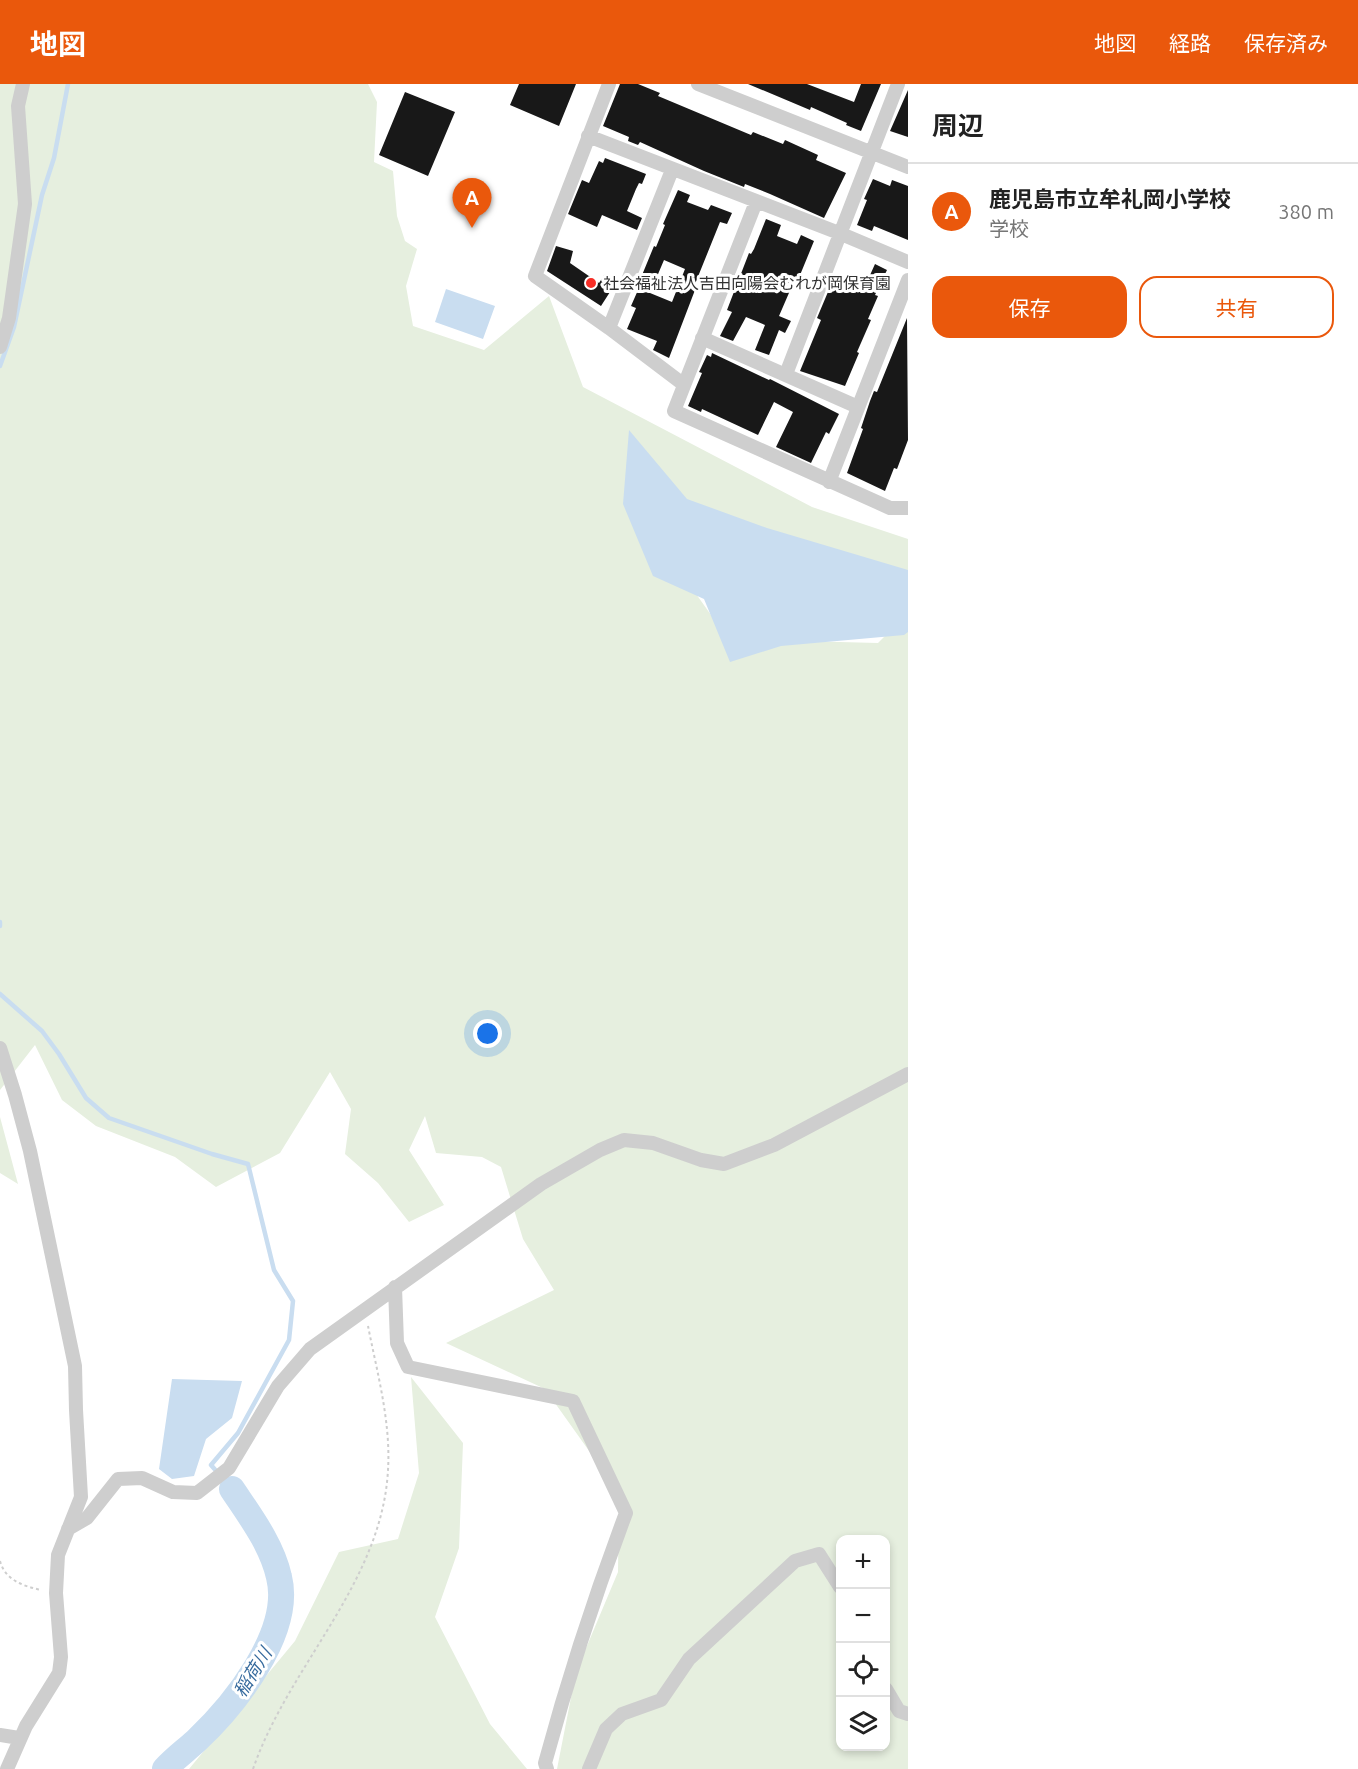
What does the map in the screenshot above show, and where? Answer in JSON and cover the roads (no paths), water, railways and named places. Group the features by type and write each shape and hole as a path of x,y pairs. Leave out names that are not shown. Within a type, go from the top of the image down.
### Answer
{"street":[{"path":"0,348 9,318 25,204 18,105 23,84"},
{"path":"609,84 535,276 684,384"},
{"path":"698,84 908,167"},
{"path":"786,374 898,84"},
{"path":"588,136 908,262"},
{"path":"609,328 672,170"},
{"path":"756,202 674,411 890,508 908,510"},
{"path":"829,482 908,280"},
{"path":"702,338 858,407"},
{"path":"0,1048 30,1151 75,1366 81,1497 58,1555 56,1593 61,1656 59,1673 19,1738 7,1769"},
{"path":"68,1529 87,1518 118,1479 142,1478 173,1492 197,1493 229,1468 278,1386 310,1349 542,1184 608,1147 624,1140 653,1143 701,1160 724,1164 774,1145 908,1074"},
{"path":"395,1287 397,1343 408,1367 573,1401 626,1513 598,1587 561,1705 544,1763 547,1769"},
{"path":"589,1769 606,1729 622,1714 661,1700 688,1659 795,1560 819,1554 836,1581"},
{"path":"890,1697 899,1711 908,1714"},
{"path":"0,1735 19,1738"}],"water":[{"path":"446,289 495,306 483,339 435,322"},
{"path":"629,430 687,499 767,528 908,570 908,632 904,635 781,646 730,662 704,599 653,576 623,504"},
{"path":"172,1379 242,1381 232,1418 206,1439 194,1476 172,1479 159,1469"}],"waterway":[{"path":"0,366 14,327 42,195 54,158 68,84"},
{"path":"0,994 42,1031 86,1098 109,1118 212,1154 248,1164 274,1270 293,1301 289,1340 238,1433 211,1465 232,1489"},
{"name":"稲荷川","path":"165,1769 227,1708 257,1667 269,1644 277,1621 281,1599 276,1565 260,1531 232,1489"}],"place":[{"name":"鹿児島市立牟礼岡小学校","path":"472,228"},
{"name":"社会福祉法人吉田向陽会むれが岡保育園","path":"591,283"}]}
